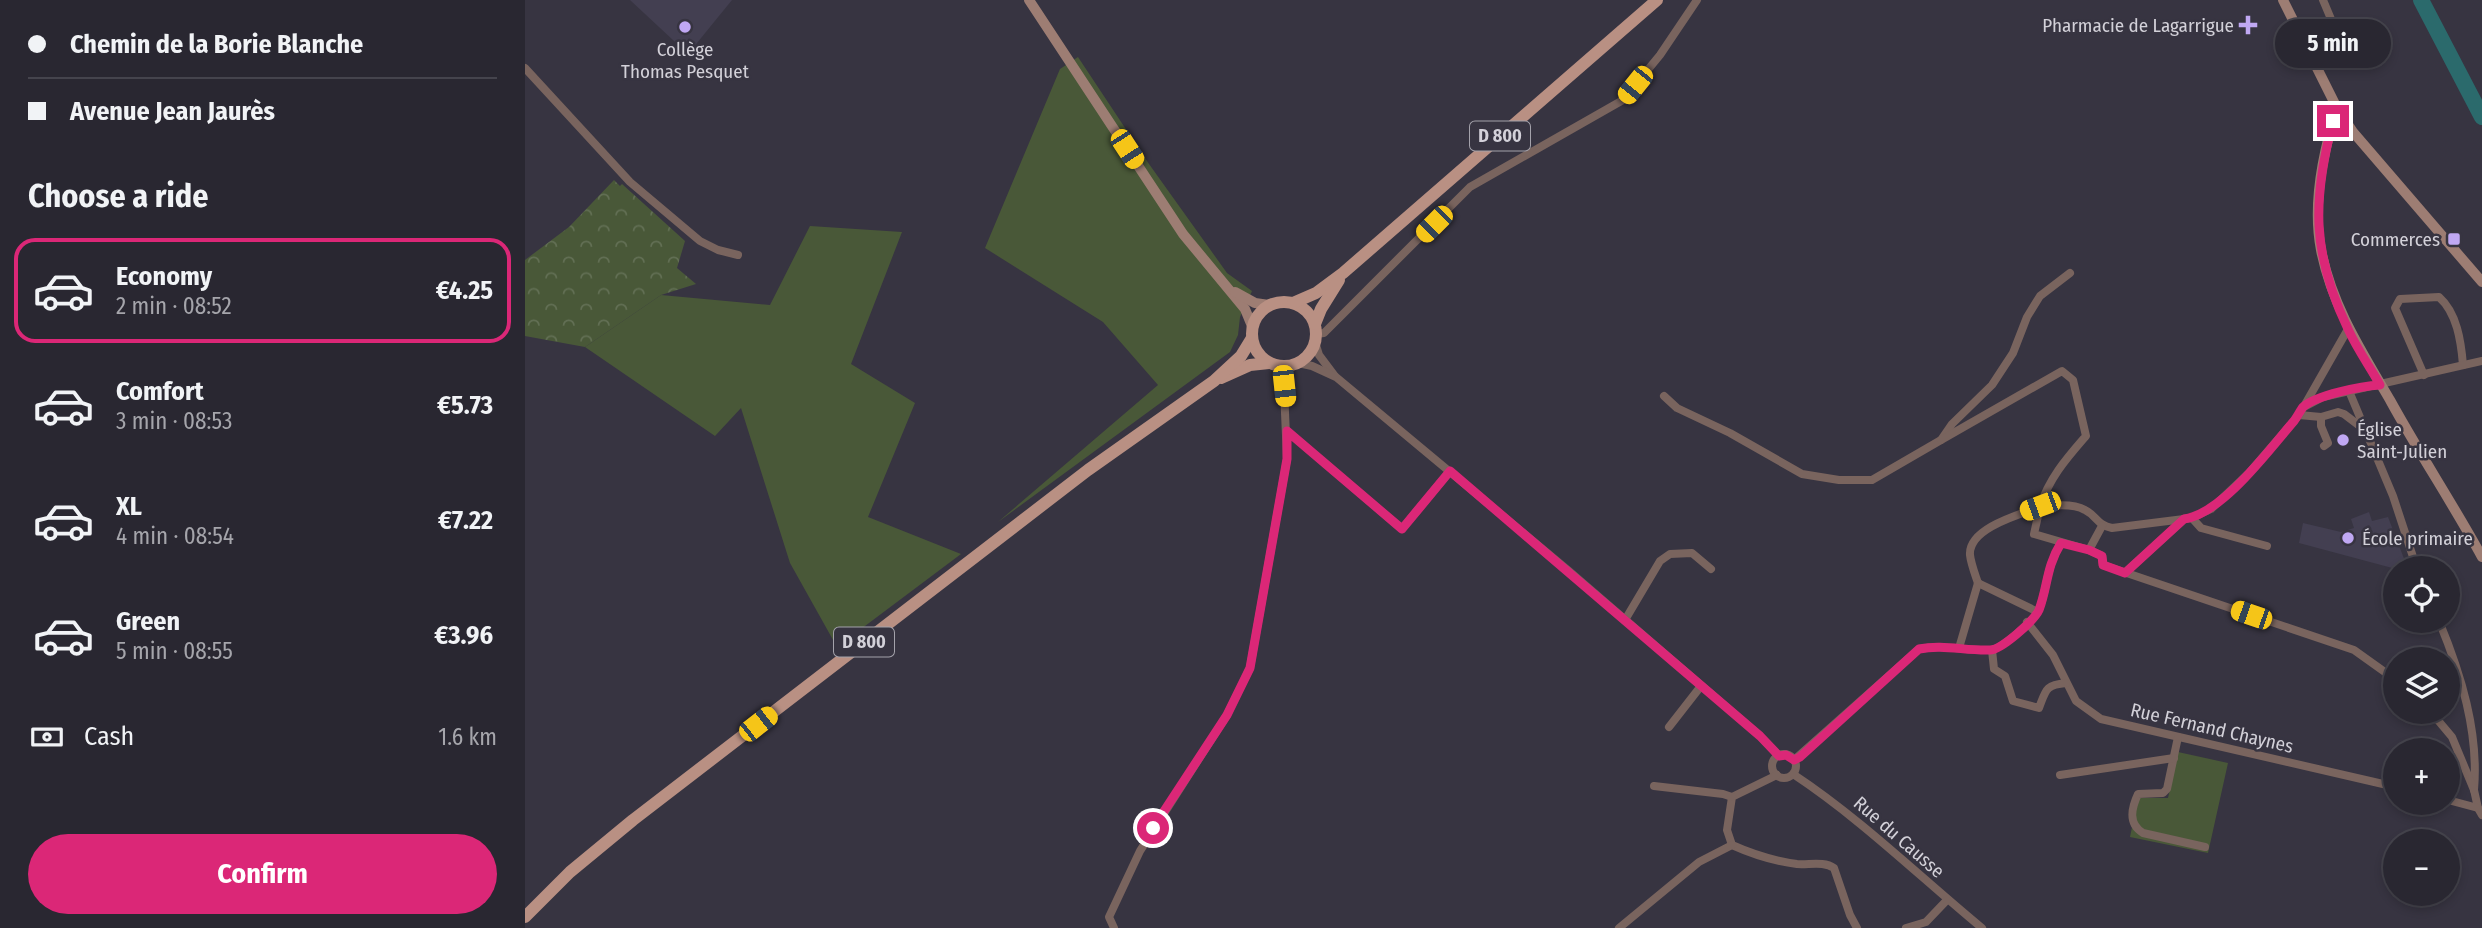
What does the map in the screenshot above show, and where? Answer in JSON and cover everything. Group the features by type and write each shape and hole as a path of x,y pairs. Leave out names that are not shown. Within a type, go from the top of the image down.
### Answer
{"main road":[{"name":"D 800","path":"1293,303 1316,293 1343,273 1657,0"},
{"name":"D 800","path":"1315,333 1321,309 1343,273"},
{"path":"1293,303 1310,315 1315,333 1306,358 1283,366 1269,363 1261,356 1252,332 1262,310 1269,305 1293,303"},
{"name":"D 800","path":"525,917 571,872 633,820 1077,478 1215,381 1241,356 1252,332"},
{"name":"D 800","path":"1215,381 1250,365 1269,363"}],"street":[{"path":"1029,0 1183,234 1248,313 1252,332"},
{"path":"1335,377 1319,355 1315,333 1324,333 1470,187 1622,100 1660,55 1697,0"},
{"path":"2283,0 2337,108 2353,132 2482,282"},
{"path":"2311,57 2330,40 2331,19 2323,0"},
{"path":"525,68 630,182 700,241 718,250 738,255"},
{"path":"2337,108 2325,151 2317,205 2320,248 2327,275 2348,329 2482,557"},
{"path":"1941,440 1952,424 1992,384 2013,354 2027,317 2040,296 2070,273"},
{"path":"1230,289 1255,303 1269,305"},
{"path":"2424,375 2395,308 2400,299 2439,297 2450,307 2462,347 2463,365"},
{"path":"1959,648 1978,583 1970,553 1974,540 1999,521 2040,506 2058,505 2084,509 2102,526 2112,528 2188,518 2211,509 2248,474 2299,415 2348,329"},
{"path":"2304,407 2323,397 2482,361"},
{"path":"1298,363 1312,366 1335,377 1625,620 1760,736 1779,756"},
{"path":"1114,928 1109,918 1139,851 1227,715 1250,668 1287,459 1283,366"},
{"path":"1664,396 1677,408 1730,433 1802,474 1839,480 1872,480 2062,371 2073,380 2086,436 2061,466 2045,491 2033,534 2089,550 2102,556 2103,565 2125,573 2354,650 2383,671"},
{"path":"2349,391 2393,496 2413,556"},
{"path":"2299,415 2321,417 2338,412 2367,432"},
{"path":"2321,417 2321,426 2328,443 2324,446"},
{"path":"1287,431 1402,529 1450,471"},
{"path":"2188,518 2201,528 2267,546"},
{"path":"2125,573 2188,518"},
{"path":"2089,550 2102,526"},
{"path":"1794,760 1919,649 1937,646 1992,650 2001,648 2038,612 2051,559 2061,543"},
{"path":"1625,620 1660,561 1670,554 1692,553 1711,569"},
{"path":"1978,583 2038,612"},
{"name":"Rue Fernand Chaynes","path":"2027,622 2053,655 2076,701 2101,719 2383,784"},
{"path":"2443,633 2467,703 2476,768 2474,790"},
{"path":"1992,650 1994,669 2005,676 2013,701 2039,708 2046,690 2052,684 2066,683"},
{"path":"1669,727 1701,685"},
{"path":"2441,724 2452,737 2480,812"},
{"path":"2178,737 2167,789 2163,793 2138,794 2131,818 2135,828 2143,833 2205,847"},
{"path":"1654,786 1732,797 1777,775 1787,778 1796,768 1794,760 1786,755 1779,756 1773,765 1777,775"},
{"path":"2060,775 2174,758"},
{"name":"Rue du Causse","path":"1793,774 1864,826 1982,928"},
{"path":"1732,797 1727,830 1732,845"},
{"path":"2460,804 2480,812"},
{"path":"1619,928 1699,862 1732,845 1769,858 1796,863 1829,864 1834,868 1857,928"},
{"path":"1906,928 1926,922 1947,900"}],"shaded area":[{"name":"Collège Thomas Pesquet","path":"630,0 732,0 688,54"},
{"name":"École primaire","path":"2369,512 2372,521 2388,517 2403,556 2383,556 2383,566 2299,543 2303,523 2341,532 2354,528 2351,519"}],"green space":[{"path":"1078,57 1149,164 1227,273 1252,291 1240,317 1238,335 1230,352 998,522 1158,385 1103,322 985,248 1060,69"},
{"path":"614,180 620,186 622,184 685,241 677,268 696,284 661,295 585,347 525,336 525,260 569,227"},
{"path":"810,226 902,232 851,364 915,403 868,517 961,554 837,647 790,563 741,408 715,436 585,347 661,295 770,305"},
{"path":"2178,752 2228,763 2208,853 2130,837 2138,798 2168,798"}],"waterway":[{"path":"2421,0 2482,117"}],"place":[{"name":"Pharmacie de Lagarrigue","path":"2248,25"},
{"name":"Collège Thomas Pesquet","path":"685,27"},
{"name":"Commerces","path":"2454,239"},
{"name":"Église Saint-Julien","path":"2343,440"},
{"name":"École primaire","path":"2348,538"}],"route":[{"path":"1153,828 1227,715 1250,668 1287,459 1287,431 1402,529 1450,471 1760,736 1779,756 1786,755 1794,760 1800,757 1919,649 1937,646 1992,650 2001,648 2038,612 2051,559 2061,543 2102,556 2103,565 2125,573 2184,519 2211,509 2248,474 2304,407 2323,397 2380,385 2348,329 2327,275 2320,248 2317,205 2325,151 2333,121"}]}
